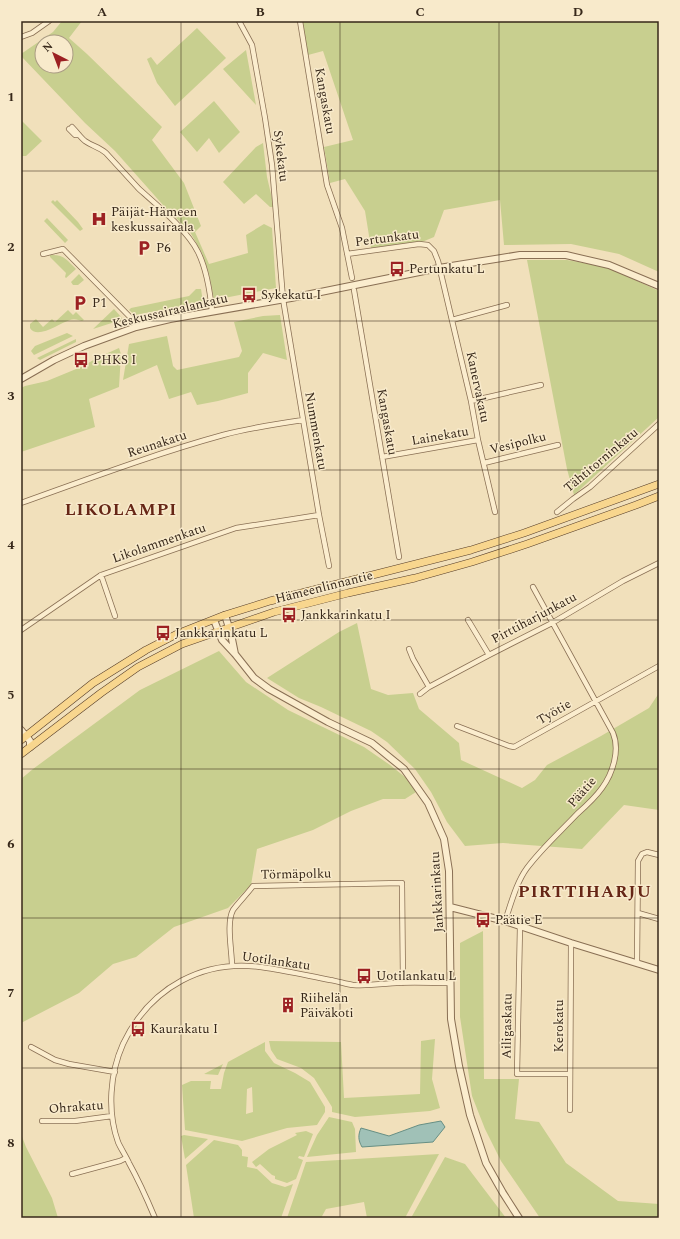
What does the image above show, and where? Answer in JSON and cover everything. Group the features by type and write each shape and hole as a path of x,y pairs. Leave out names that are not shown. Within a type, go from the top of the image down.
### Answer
{"main road":[{"name":"Hämeenlinnantie","path":"23,739 93,684 146,650 177,634 225,615 277,599 471,550 524,533 659,484"},
{"name":"Hämeenlinnantie","path":"21,754 100,693 138,667 182,644 274,612 415,578 472,562 527,544 659,496"}],"street":[{"path":"21,37 32,34 49,21"},
{"name":"Sykekatu","path":"239,21 252,45 271,157 283,299"},
{"name":"Kangaskatu","path":"300,21 328,184 342,228 352,278"},
{"path":"71,128 78,132 86,142 100,148 106,153 193,243 198,251 207,277 212,311"},
{"name":"Pertunkatu","path":"347,254 420,244 428,245 434,251 439,268"},
{"path":"44,254 63,249 132,319 136,327"},
{"name":"Keskussairaalankatu","path":"21,378 84,346 136,327 439,268 520,255 566,255 609,265 659,286"},
{"name":"Kanervakatu","path":"439,268 471,401 478,440 495,512"},
{"name":"Kangaskatu","path":"354,290 399,557"},
{"name":"Nummenkatu","path":"283,299 319,515 330,566"},
{"path":"452,320 506,305"},
{"path":"471,401 541,385"},
{"name":"Reunakatu","path":"21,503 183,447 224,435 303,420"},
{"name":"Tähtitorninkatu","path":"557,512 590,487 659,424"},
{"name":"Lainekatu","path":"382,457 478,440"},
{"name":"Vesipolku","path":"484,463 558,445"},
{"name":"Likolammenkatu","path":"21,630 101,575 236,528 319,515"},
{"name":"Pirttiharjunkatu","path":"420,694 429,687 552,623 622,580 659,563"},
{"path":"101,575 115,616"},
{"name":"Päätie","path":"505,921 519,883 526,869 603,787 612,768 616,752 615,738 533,587"},
{"name":"Jankkarinkatu","path":"225,615 228,627 232,634 235,654"},
{"name":"Jankkarinkatu","path":"214,620 222,640 254,678 269,689 328,722 372,743 404,769 428,803 444,839 449,871 451,1019 459,1066 470,1115 486,1163 519,1218"},
{"path":"468,620 489,655"},
{"path":"409,649 429,687"},
{"name":"Työtie","path":"457,726 514,747 659,666"},
{"path":"21,730 23,739 30,741 30,747"},
{"path":"636,962 638,861 642,854 647,852 659,854"},
{"name":"Törmäpolku","path":"232,966 230,921 233,911 253,886 402,884 403,983"},
{"path":"450,906 505,921 659,970"},
{"path":"638,913 659,919"},
{"name":"Ailigaskatu","path":"520,926 518,1074 570,1074"},
{"name":"Kerokatu","path":"570,1110 571,943"},
{"name":"Uotilankatu","path":"155,1218 118,1142 112,1116 111,1100 120,1051 137,1019 151,1003 170,988 186,979 206,970 232,966 265,968 353,985 450,983"},
{"path":"31,1047 55,1060 115,1072"},
{"name":"Ohrakatu","path":"42,1121 75,1120 112,1116"},
{"path":"72,1174 126,1158"}],"green space":[{"path":"62,21 82,21 72,34 50,34"},
{"path":"302,21 659,21 659,272 619,254 571,244 504,245 500,200 444,210 434,237 422,242 371,248 365,211 345,179 330,183 324,147 353,140 323,51 308,55"},
{"path":"197,28 226,58 175,106 157,83 147,59 151,57 157,65"},
{"path":"74,42 162,127 152,140 184,183 201,226 195,232 209,264 248,253 246,235 264,224 272,228 276,288 214,300 209,274 202,253 190,232 163,205 115,151 85,123 38,74 74,74"},
{"path":"34,45 34,70 21,56 21,54"},
{"path":"246,50 256,105 223,69"},
{"path":"214,101 240,132 219,153 209,138 197,152 180,132"},
{"path":"21,120 42,141 26,156 21,156"},
{"path":"263,143 267,177 274,207 270,207 256,194 244,204 223,182 256,147"},
{"path":"53,200 55,202 57,200 83,229 80,231 51,202"},
{"path":"47,218 68,240 65,243 44,221"},
{"path":"50,255 59,256 68,260 76,269 66,278 66,273 50,257"},
{"path":"527,260 567,260 607,267 659,291 659,417 574,495 567,469"},
{"path":"79,274 84,280 78,285 73,285 71,282"},
{"path":"196,289 201,289 203,302 135,315 129,310 131,308 189,296"},
{"path":"203,306 201,308 147,318 178,310"},
{"path":"114,309 122,318 121,320 93,329"},
{"path":"68,310 73,315 76,312 84,320 72,319 43,332 33,331 30,328 30,324 36,319 43,327 52,319 55,322"},
{"path":"280,315 287,360 263,353 248,373 248,393 197,405 191,392 169,399 157,365 123,380 129,344 167,336 173,366 177,370 239,357 242,351 234,322 263,316"},
{"path":"67,333 73,336 34,355 31,351 35,346"},
{"path":"76,339 76,342 40,360 37,358"},
{"path":"119,348 121,354 119,387 89,399 95,427 21,452 21,388 47,381 81,367"},
{"path":"357,623 371,689 388,695 413,693 419,709 459,743 461,760 522,788 535,780 547,765 649,708 659,693 659,810 624,805 582,849 503,843 465,846 447,822 431,792 415,769 387,742 371,731 299,698 267,678 339,632"},
{"path":"219,651 246,682 288,710 364,747 405,777 416,792 405,799 383,799 351,811 313,830 257,849 251,885 228,908 174,927 136,957 113,964 79,993 21,1023 21,779 140,690"},
{"path":"483,931 484,1079 519,1079 515,1119 539,1122 566,1163 618,1201 659,1204 659,1218 540,1218 501,1161 485,1129 472,1096 460,1017 460,943"},
{"path":"435,1039 432,1079 440,1108 430,1111 355,1117 332,1112 332,1107 314,1078 301,1068 277,1059 271,1050 269,1041 341,1042 344,1098 420,1094 421,1041"},
{"path":"265,1042 265,1051 274,1063 310,1082 325,1107 325,1112 317,1125 287,1128 242,1141 185,1130 182,1085 191,1081 211,1081 210,1089 221,1089 228,1062","holes":["252,1087 253,1112 246,1114 247,1089"]},
{"path":"223,1064 218,1075 204,1074"},
{"path":"329,1117 352,1122 355,1129 356,1152 307,1157 317,1135"},
{"path":"306,1131 313,1134 304,1157 299,1156 298,1158 303,1160 296,1179 287,1183 275,1179 275,1176 260,1164 256,1167 252,1162 269,1149 297,1135 295,1133"},
{"path":"21,1134 52,1198 58,1218 21,1218"},
{"path":"184,1135 208,1139 185,1159 181,1136"},
{"path":"214,1140 238,1145 242,1150 242,1156 248,1157 247,1167 257,1169 272,1183 285,1187 293,1184 281,1218 194,1218 186,1165"},
{"path":"439,1154 405,1218 367,1218 364,1202 326,1209 321,1218 287,1218 306,1162"},
{"path":"445,1157 465,1164 506,1218 411,1218"}],"water":[{"path":"441,1121 445,1127 433,1142 362,1147 359,1140 361,1128 389,1136 419,1125"}],"place":[{"name":"Päijät-Hämeen keskussairaala","path":"99,219"},
{"name":"P6","path":"144,248"},
{"name":"Pertunkatu L","path":"397,269"},
{"name":"Sykekatu I","path":"249,295"},
{"name":"P1","path":"80,303"},
{"name":"PHKS I","path":"81,360"},
{"name":"Jankkarinkatu I","path":"289,615"},
{"name":"Jankkarinkatu L","path":"163,633"},
{"name":"Päätie E","path":"483,920"},
{"name":"Uotilankatu L","path":"364,976"},
{"name":"Riihelän Päiväkoti","path":"288,1005"},
{"name":"Kaurakatu I","path":"138,1029"}],"district":[{"name":"LIKOLAMPI","path":"121,510"},
{"name":"PIRTTIHARJU","path":"585,892"}]}
